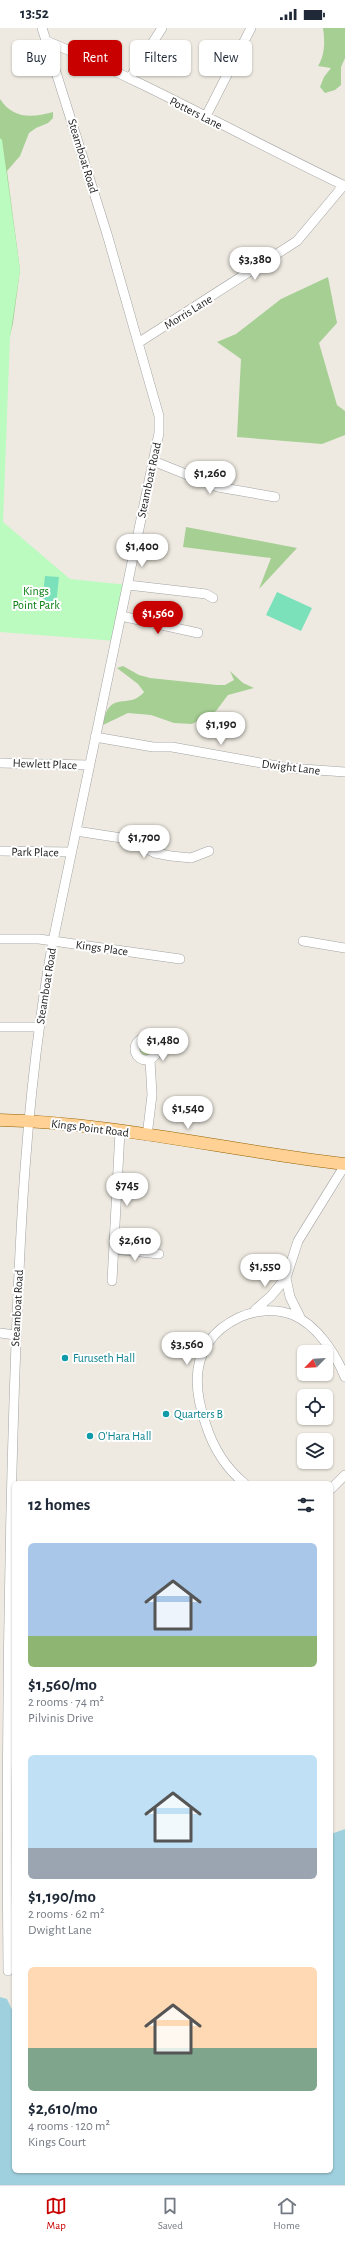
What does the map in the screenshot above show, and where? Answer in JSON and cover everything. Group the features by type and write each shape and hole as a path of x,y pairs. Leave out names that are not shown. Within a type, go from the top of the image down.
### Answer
{"main road":[{"name":"Kings Point Road","path":"0,1120 28,1121 120,1132 345,1165"}],"street":[{"name":"Steamboat Road","path":"42,28 47,40"},
{"path":"130,78 162,28"},
{"path":"205,118 251,28"},
{"name":"Potters Lane","path":"60,47 130,78 205,118 345,186"},
{"name":"Steamboat Road","path":"8,1971 7,1722 15,1335 28,1121 39,1027 53,941 159,433 158,416 138,343 107,234 58,76"},
{"name":"Morris Lane","path":"138,343 298,241 345,186"},
{"path":"154,462 218,487 275,497"},
{"path":"128,585 206,594 213,598"},
{"path":"121,616 198,633"},
{"name":"Dwight Lane","path":"95,737 154,746 172,747 289,768 345,772"},
{"name":"Hewlett Place","path":"0,763 89,765"},
{"path":"76,830 128,839 155,853 185,858 191,858 209,851"},
{"name":"Park Place","path":"0,851 71,852"},
{"name":"Kings Place","path":"0,939 53,941 180,959"},
{"path":"303,941 345,948"},
{"path":"0,1027 39,1027"},
{"path":"147,1136 152,1095 150,1060"},
{"path":"112,1281 120,1132"},
{"path":"242,1481 225,1464 210,1436 200,1407 197,1374 202,1354 216,1332 228,1322 255,1310 272,1296 286,1278 298,1241 345,1165"},
{"path":"114,1249 159,1254"},
{"path":"286,1278 290,1297 301,1319"},
{"path":"255,1310 292,1314 301,1319 324,1341 345,1377"},
{"path":"0,1333 15,1335"},
{"path":"333,1487 345,1475"}],"green space":[{"path":"323,28 345,28 345,58 341,67 341,85 335,90 325,93 320,87 324,77 331,68 318,66 324,48"},
{"path":"0,99 5,106 17,113 30,116 53,112 53,118 48,123 29,133 20,156 7,171 20,270 13,323 0,378"},
{"name":"Kings Point Park","path":"0,138 2,140 20,270 10,337 3,522 70,579 128,585 116,641 0,632"},
{"path":"328,277 337,323 319,343 337,405 345,411 345,435 322,444 237,437 241,359 217,342 236,334 281,299"},
{"path":"186,527 297,548 259,589 271,558 183,547"},
{"path":"45,576 59,577 56,606 42,604"},
{"path":"277,592 312,608 301,631 266,615"},
{"path":"123,666 139,675 150,678 217,685 225,685 234,680 230,671 243,683 254,688 228,695 216,711 192,724 174,723 151,715 128,713 103,725 106,714 114,703 132,700 144,692 138,684 117,668"},
{"path":"147,1041 154,1046 155,1049 150,1056 147,1057 140,1052 139,1049 144,1042"}],"water":[{"path":"345,1829 345,2185 0,2185 0,1997 7,1999 12,2010 12,2173 333,2173 333,1833"}],"place":[{"name":"Furuseth Hall","path":"65,1358"},
{"name":"Quarters B","path":"166,1414"},
{"name":"O'Hara Hall","path":"90,1436"}]}
